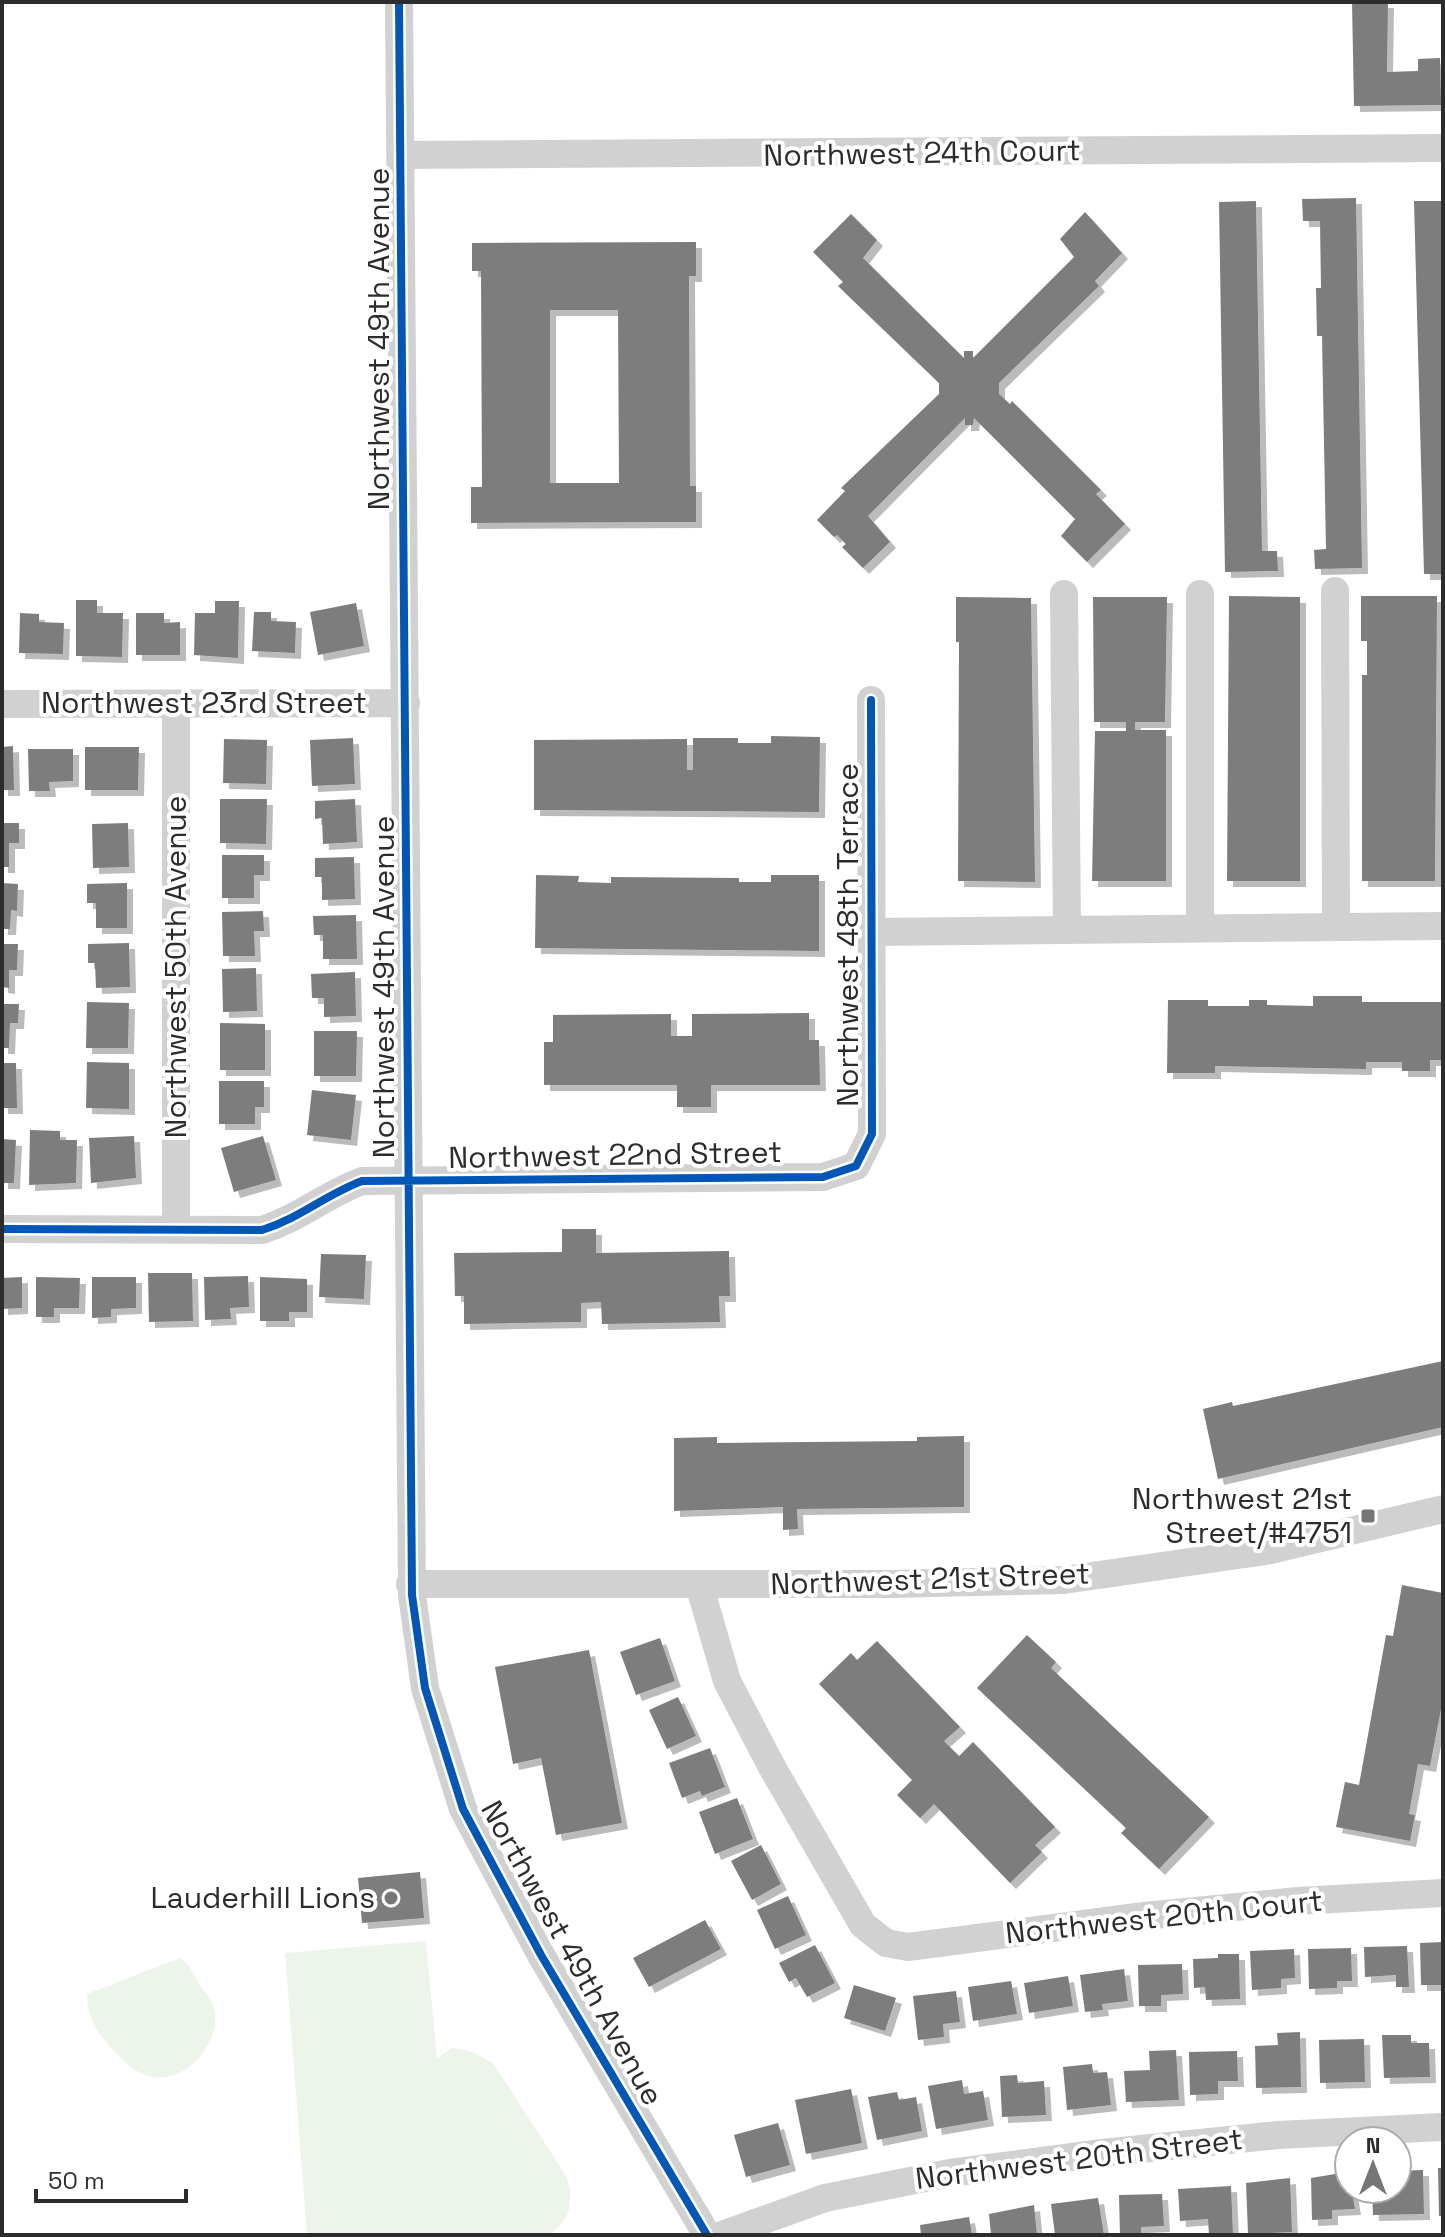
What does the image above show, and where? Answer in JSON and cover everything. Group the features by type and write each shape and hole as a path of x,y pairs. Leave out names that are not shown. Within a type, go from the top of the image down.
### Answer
{"street":[{"name":"Northwest 49th Avenue","path":"399,2 410,1182 410,1584 425,1688 463,1809 548,1968 707,2235"},
{"name":"Northwest 24th Court","path":"401,155 1443,148"},
{"path":"1335,591 1336,926"},
{"path":"1064,594 1067,930"},
{"path":"1200,594 1200,928"},
{"name":"Northwest 48th Terrace","path":"856,1166 872,1134 871,700"},
{"name":"Northwest 23rd Street","path":"2,704 406,703"},
{"name":"Northwest 50th Avenue","path":"176,704 176,1230"},
{"path":"872,932 1443,926"},
{"name":"Northwest 22nd Street","path":"2,1229 262,1230 293,1220 331,1193 362,1181 823,1177 856,1166"},
{"name":"Northwest 21st Street","path":"410,1584 1064,1580 1266,1551 1443,1509"},
{"name":"Northwest 20th Court","path":"699,1584 727,1681 863,1925 886,1943 908,1947 1160,1914 1298,1901 1443,1893"},
{"name":"Northwest 20th Street","path":"722,2235 825,2198 950,2173 1278,2135 1443,2127"}],"shaded area":[{"path":"426,1941 437,2058 452,2048 470,2051 493,2063 566,2176 570,2193 569,2209 562,2224 548,2235 307,2235 285,1953"},
{"path":"180,1958 189,1966 213,2005 213,2034 199,2058 189,2067 177,2074 152,2077 130,2066 102,2037 91,2017 87,1994"}],"building":[{"path":"1352,2 1388,2 1387,72 1418,71 1418,59 1440,58 1441,105 1354,106"},
{"path":"1356,198 1362,568 1315,569 1314,550 1326,549 1322,336 1317,336 1316,288 1321,288 1320,221 1303,221 1302,199"},
{"path":"1256,201 1262,551 1277,551 1278,571 1225,572 1219,202"},
{"path":"1414,201 1443,201 1443,574 1424,574"},
{"path":"1085,212 1122,253 1095,281 1099,286 999,383 999,394 1010,404 1012,401 1101,490 1096,494 1125,524 1087,562 1061,536 1075,519 974,418 973,425 965,425 965,418 868,516 890,542 863,568 842,547 846,544 817,520 845,491 841,488 939,394 939,383 838,286 843,282 813,252 851,214 877,240 863,258 964,358 964,351 973,351 973,358 1074,257 1060,239"},
{"path":"696,242 696,276 689,276 690,486 696,486 696,522 471,523 471,487 482,487 481,271 472,271 472,243","holes":["550,310 618,310 619,483 550,483"]},
{"path":"1229,596 1300,597 1300,881 1227,881"},
{"path":"1361,596 1437,596 1435,881 1362,881 1362,675 1367,675 1367,641 1361,641"},
{"path":"956,597 1031,598 1035,882 958,881 959,642 956,642"},
{"path":"1093,597 1167,597 1165,722 1135,722 1135,730 1166,730 1166,881 1092,881 1095,731 1126,731 1126,722 1094,722"},
{"path":"76,600 97,600 97,613 123,613 122,657 76,656"},
{"path":"215,601 239,601 238,658 194,655 195,613 215,613"},
{"path":"356,603 364,646 318,655 310,612"},
{"path":"254,612 271,612 271,621 296,622 295,653 252,651"},
{"path":"20,613 39,614 39,622 64,623 63,654 19,653"},
{"path":"136,613 164,613 164,623 180,622 180,655 136,655"},
{"path":"771,736 820,737 819,812 534,810 534,740 687,739 687,770 693,770 693,738 738,738 738,743 771,743"},
{"path":"353,738 355,784 312,786 310,740"},
{"path":"224,739 267,740 266,784 223,783"},
{"path":"13,746 14,790 2,790 2,747"},
{"path":"85,747 139,747 138,790 85,790"},
{"path":"28,749 73,749 73,781 49,782 50,791 29,791"},
{"path":"220,799 267,799 266,844 220,843"},
{"path":"355,799 357,842 323,844 322,818 315,819 315,801"},
{"path":"2,823 19,823 19,843 9,843 9,867 2,867"},
{"path":"128,823 129,867 93,868 92,824"},
{"path":"222,855 264,855 264,875 254,875 254,898 222,898"},
{"path":"354,857 355,899 322,900 322,877 315,877 315,858"},
{"path":"536,875 579,876 578,882 611,883 611,877 739,878 739,882 771,882 771,875 819,875 819,951 535,948"},
{"path":"2,883 18,884 17,911 11,910 10,929 2,929"},
{"path":"127,883 127,928 96,928 96,903 87,903 87,884"},
{"path":"263,911 264,931 254,931 255,956 223,956 222,912"},
{"path":"356,915 357,959 323,959 323,935 314,935 313,916"},
{"path":"129,943 130,987 96,988 95,963 88,963 88,944"},
{"path":"2,944 18,944 17,970 9,970 9,988 2,987"},
{"path":"256,968 257,1011 223,1012 222,969"},
{"path":"355,972 356,1016 324,1017 324,998 312,998 311,974"},
{"path":"1313,996 1362,996 1362,1002 1443,1002 1443,1060 1430,1060 1430,1071 1402,1071 1402,1062 1366,1062 1366,1069 1215,1066 1215,1073 1167,1073 1168,1000 1208,1000 1208,1006 1249,1006 1249,1000 1267,1000 1267,1005 1313,1006"},
{"path":"87,1002 129,1003 128,1048 86,1048"},
{"path":"2,1004 19,1004 18,1023 10,1023 9,1048 2,1048"},
{"path":"809,1013 809,1040 819,1040 820,1085 711,1085 711,1107 677,1107 677,1085 544,1085 544,1042 553,1042 553,1015 671,1014 671,1036 692,1036 692,1014"},
{"path":"220,1023 265,1024 265,1070 220,1070"},
{"path":"314,1031 357,1031 356,1076 314,1076"},
{"path":"87,1062 129,1063 129,1109 86,1108"},
{"path":"2,1063 16,1063 17,1108 2,1108"},
{"path":"219,1081 264,1081 264,1107 255,1107 255,1124 219,1124"},
{"path":"312,1090 356,1095 351,1140 307,1135"},
{"path":"30,1130 60,1131 60,1140 77,1140 76,1183 29,1185"},
{"path":"134,1136 136,1178 91,1183 89,1138"},
{"path":"263,1136 276,1180 234,1192 221,1148"},
{"path":"2,1139 16,1140 14,1183 2,1183"},
{"path":"562,1229 596,1229 596,1253 729,1251 730,1296 719,1296 720,1322 602,1324 601,1302 581,1303 581,1322 464,1324 464,1296 455,1296 454,1253 562,1252"},
{"path":"321,1254 366,1255 364,1299 319,1297"},
{"path":"148,1273 192,1273 193,1321 149,1322"},
{"path":"248,1276 249,1307 230,1308 231,1319 205,1320 204,1277"},
{"path":"22,1277 22,1308 2,1309 2,1278"},
{"path":"36,1277 80,1278 79,1308 54,1308 54,1317 36,1317"},
{"path":"92,1277 136,1277 136,1308 111,1309 111,1317 92,1318"},
{"path":"260,1277 307,1279 307,1312 289,1312 289,1321 260,1321"},
{"path":"1443,1361 1443,1427 1218,1479 1203,1409 1232,1402 1233,1406"},
{"path":"964,1436 964,1507 797,1509 798,1529 783,1530 783,1507 674,1511 674,1438 717,1437 717,1443 917,1441 917,1437"},
{"path":"1402,1585 1443,1593 1443,1699 1430,1766 1418,1764 1409,1814 1415,1815 1410,1841 1336,1827 1345,1782 1359,1785 1386,1635 1393,1636"},
{"path":"1027,1635 1056,1662 1051,1668 1209,1817 1159,1869 1121,1833 1126,1828 977,1688"},
{"path":"660,1638 675,1681 636,1695 620,1652"},
{"path":"877,1641 960,1727 944,1741 959,1756 973,1742 1055,1827 1035,1845 1042,1852 1010,1883 934,1804 920,1818 897,1795 912,1780 819,1684 851,1653 857,1660"},
{"path":"589,1650 622,1823 556,1835 541,1758 513,1764 495,1667"},
{"path":"678,1697 696,1736 667,1749 649,1710"},
{"path":"710,1748 725,1787 702,1796 700,1791 682,1798 669,1763"},
{"path":"737,1798 753,1839 715,1854 699,1812"},
{"path":"761,1845 781,1884 752,1900 731,1861"},
{"name":"Lauderhill Lions","path":"420,1872 424,1918 362,1923 358,1878"},
{"path":"788,1896 806,1935 775,1949 757,1910"},
{"path":"705,1920 721,1949 649,1987 633,1958"},
{"path":"1443,1942 1443,1985 1421,1985 1420,1943"},
{"path":"815,1945 835,1983 807,1997 796,1978 789,1982 779,1963"},
{"path":"1407,1946 1409,1987 1396,1987 1396,1975 1365,1977 1364,1947"},
{"path":"1351,1948 1352,1981 1337,1981 1337,1988 1309,1989 1308,1949"},
{"path":"1294,1949 1295,1978 1281,1979 1281,1988 1252,1990 1250,1951"},
{"path":"1218,1954 1239,1954 1240,1999 1206,2000 1205,1987 1194,1988 1193,1959 1218,1958"},
{"path":"1182,1964 1183,1994 1161,1995 1161,2006 1139,2006 1138,1965"},
{"path":"1124,1969 1128,2001 1102,2004 1103,2010 1085,2012 1080,1975"},
{"path":"1068,1976 1073,2006 1029,2013 1024,1983"},
{"path":"1011,1981 1017,2014 973,2021 968,1987"},
{"path":"854,1985 896,1998 885,2031 844,2018"},
{"path":"956,1991 960,2022 943,2024 944,2037 918,2040 913,1996"},
{"path":"1300,2032 1301,2087 1256,2088 1255,2046 1278,2045 1277,2033"},
{"path":"1382,2035 1411,2035 1411,2043 1429,2043 1430,2077 1384,2078"},
{"path":"1364,2039 1365,2082 1320,2083 1319,2040"},
{"path":"1176,2050 1179,2100 1126,2102 1124,2071 1150,2070 1149,2051"},
{"path":"1237,2051 1238,2081 1218,2081 1218,2094 1190,2095 1189,2052"},
{"path":"1092,2064 1093,2073 1107,2072 1111,2105 1067,2110 1063,2067"},
{"path":"1017,2075 1018,2083 1044,2081 1046,2115 1002,2117 1000,2076"},
{"path":"962,2080 964,2094 983,2091 988,2120 936,2129 928,2086"},
{"path":"851,2089 862,2143 806,2154 795,2100"},
{"path":"897,2092 899,2100 916,2097 922,2131 877,2140 868,2097"},
{"path":"778,2123 790,2165 746,2177 734,2135"},
{"path":"1438,2168 1443,2168 1443,2216 1439,2216"},
{"path":"1413,2170 1423,2170 1424,2214 1373,2215 1373,2205 1413,2205"},
{"path":"1333,2174 1333,2205 1354,2205 1355,2209 1332,2210 1332,2219 1312,2220 1311,2178"},
{"path":"1290,2178 1292,2232 1248,2234 1246,2183"},
{"path":"1231,2186 1233,2235 1209,2235 1208,2219 1180,2221 1178,2189"},
{"path":"1162,2194 1164,2226 1141,2227 1141,2235 1120,2235 1119,2195"},
{"path":"1098,2198 1104,2235 1055,2235 1051,2204"},
{"path":"1034,2205 1037,2235 991,2235 989,2214"},
{"path":"969,2217 972,2235 921,2235 920,2225"}],"cycle path":[{"path":"399,2 412,1595 425,1688 463,1809 541,1955 707,2235"},
{"path":"2,1229 262,1230 362,1181 823,1177 856,1166 872,1134 871,700"}],"place":[{"name":"Northwest 21st Street/#4751","path":"1368,1516"},
{"name":"Lauderhill Lions","path":"391,1898"}]}
